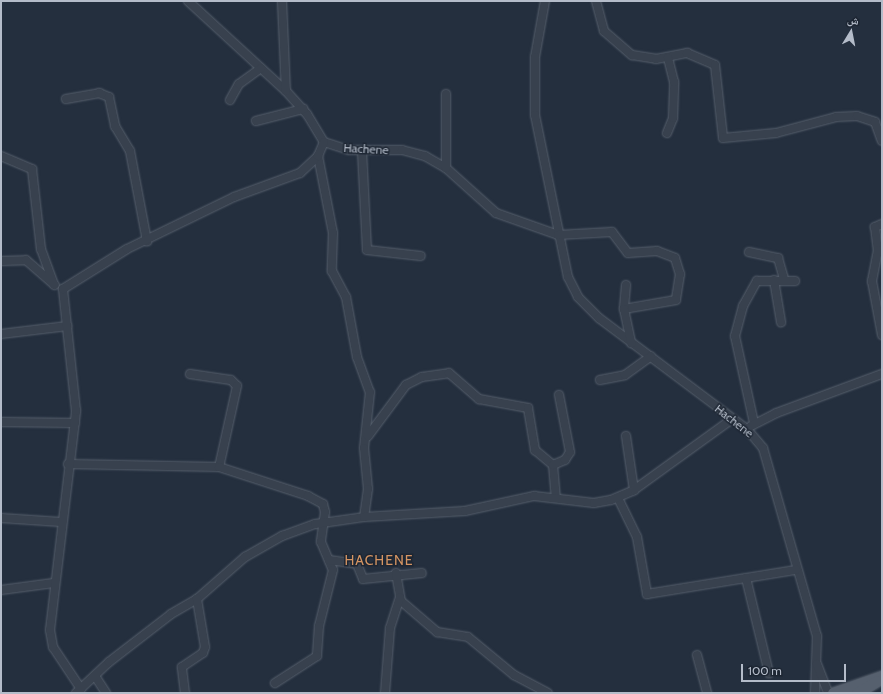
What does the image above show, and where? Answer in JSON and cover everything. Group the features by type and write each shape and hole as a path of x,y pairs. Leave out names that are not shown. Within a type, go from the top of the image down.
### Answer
{"main road":[{"path":"833,693 882,677"},
{"path":"857,693 882,677"}],"street":[{"path":"63,289 113,256 147,241 234,197 300,173 318,156 324,142 303,109 286,91 188,1"},
{"path":"282,1 286,91"},
{"name":"Hachene","path":"545,1 535,57 535,115 558,235 568,277 578,297 631,343 651,356 747,429 768,459 796,570 818,636 814,693"},
{"path":"596,1 598,16 611,41 632,55 668,58 694,54 715,65 723,138 776,133 836,117 857,116 875,122 882,141"},
{"path":"667,133 673,118 674,82 668,58"},
{"path":"230,100 238,84 261,68"},
{"path":"66,98 99,93 109,97 115,126 130,151 147,241"},
{"path":"446,94 446,168"},
{"path":"256,121 303,109"},
{"name":"Hachene","path":"324,142 362,151 410,152 446,168 496,213 558,235"},
{"path":"362,151 367,250 420,256"},
{"path":"1,156 32,169 41,249 54,284"},
{"path":"318,156 334,233 332,271 346,297 358,357 369,385 366,438 368,489 364,517"},
{"path":"882,224 875,227 878,250 872,281 882,335"},
{"path":"558,235 612,232 628,253 657,252 675,258 680,274 676,300 624,309"},
{"path":"749,252 778,258 784,279"},
{"path":"1,260 26,260 54,284 63,289"},
{"path":"754,423 735,336 743,306 753,285 757,281 784,279 796,281"},
{"path":"774,280 781,322"},
{"path":"626,285 624,309 631,343"},
{"path":"63,289 75,379 75,423 68,464 50,620 53,647 79,691 95,676 171,614 197,599 262,546 297,530 324,523 364,517 466,511 534,496 594,503 618,498 634,490 732,419"},
{"path":"1,334 68,326"},
{"path":"600,380 625,375 651,356"},
{"path":"366,438 406,385 422,377 449,373 479,399 528,408 535,450 543,460 552,465"},
{"path":"190,374 231,380 236,386 219,467"},
{"path":"747,429 754,423 882,374"},
{"path":"552,465 565,460 570,452 559,395"},
{"path":"1,422 75,423"},
{"path":"626,436 634,490"},
{"path":"68,464 219,467 318,501 324,508 324,523 321,542 333,570 319,626 317,656 275,683"},
{"path":"552,465 556,498"},
{"path":"618,498 637,537 647,594 796,570"},
{"path":"1,518 61,522"},
{"path":"329,560 357,564 363,579 396,573 422,573"},
{"path":"385,693 390,628 400,598 396,573"},
{"path":"746,578 768,673"},
{"path":"1,590 54,583"},
{"path":"400,598 437,632 468,637 514,675 548,693"},
{"path":"185,693 182,667 203,653 205,647 197,599"},
{"path":"696,655 707,693"},
{"path":"817,664 828,693"},
{"path":"95,676 106,693"}],"district":[{"name":"HACHENE","path":"379,560"}]}
